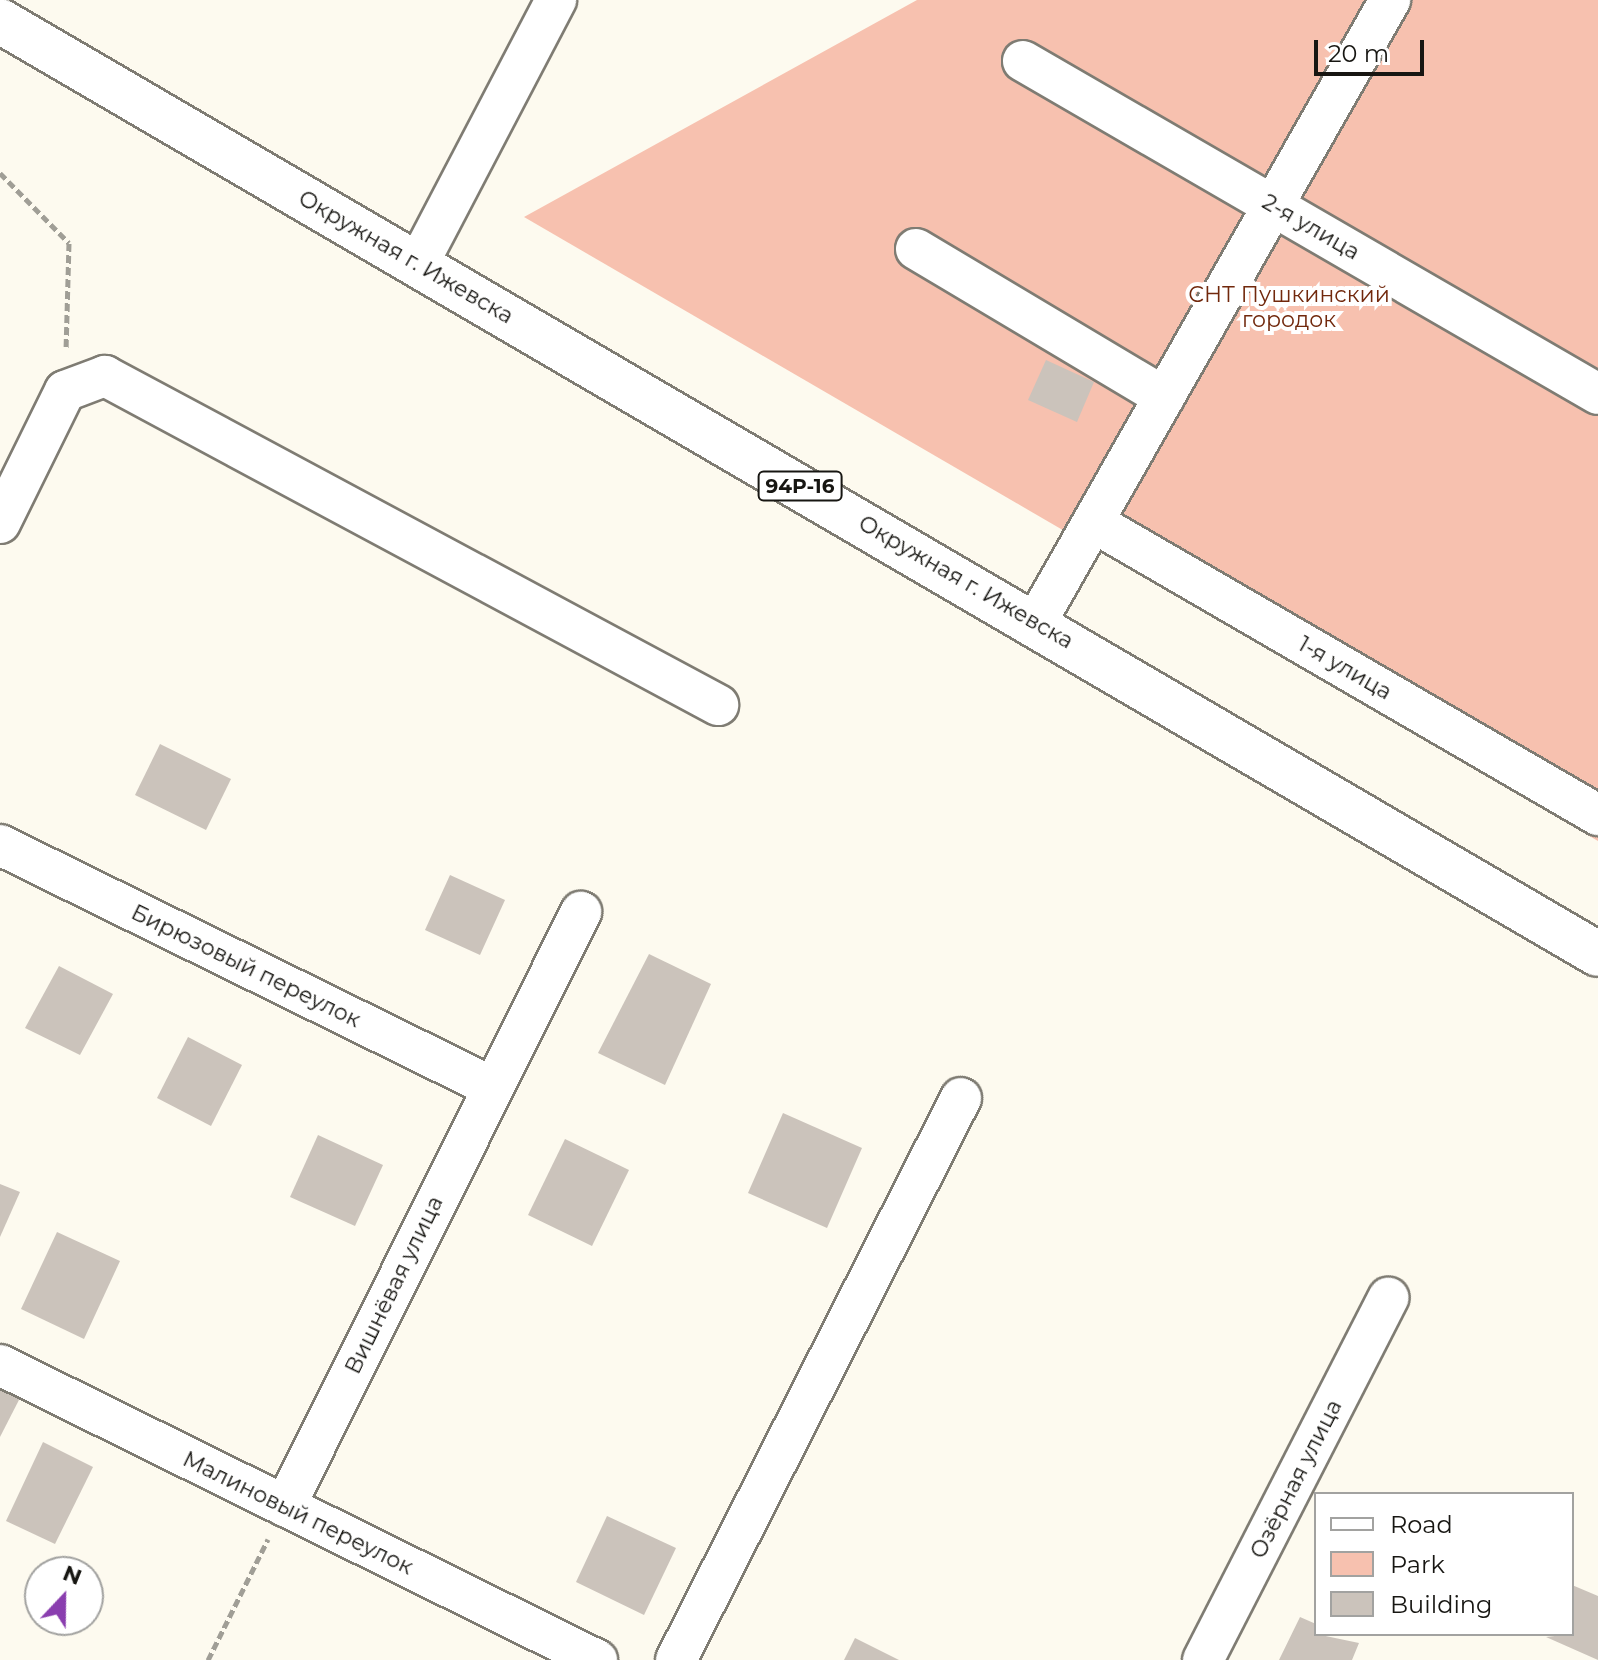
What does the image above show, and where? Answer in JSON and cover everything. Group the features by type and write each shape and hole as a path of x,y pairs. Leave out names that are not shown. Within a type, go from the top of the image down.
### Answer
{"main road":[{"name":"Окружная г. Ижевска","path":"0,21 1036,622 1598,954"}],"street":[{"path":"418,264 556,0"},
{"path":"1036,622 1390,0"},
{"name":"2-я улица","path":"1023,61 1598,394"},
{"path":"916,249 1164,397"},
{"path":"0,523 65,391 105,376 718,705"},
{"name":"1-я улица","path":"1093,522 1598,815"},
{"name":"Бирюзовый переулок","path":"0,845 492,1087"},
{"name":"Вишнёвая улица","path":"285,1506 581,912"},
{"path":"676,1660 961,1098"},
{"name":"Озёрная улица","path":"1203,1660 1388,1298"},
{"name":"Малиновый переулок","path":"0,1365 597,1660"}],"path":[{"path":"0,173 69,243 65,391"},
{"path":"208,1660 285,1506"}],"green space":[{"name":"СНТ Пушкинский городок","path":"917,0 1598,0 1598,841 524,217"}],"building":[{"path":"1046,360 1094,382 1077,422 1028,400"},
{"path":"160,744 231,779 206,830 135,795"},
{"path":"450,875 505,900 480,955 425,930"},
{"path":"649,954 711,984 665,1085 598,1053"},
{"path":"59,966 113,994 80,1055 25,1028"},
{"path":"188,1037 242,1065 211,1126 157,1098"},
{"path":"783,1113 862,1148 827,1228 748,1193"},
{"path":"318,1135 383,1165 355,1226 290,1197"},
{"path":"565,1139 629,1170 592,1246 528,1215"},
{"path":"0,1184 20,1192 0,1237"},
{"path":"57,1232 120,1261 84,1339 21,1309"},
{"path":"0,1387 21,1396 0,1437"},
{"path":"43,1442 93,1467 55,1544 6,1521"},
{"path":"607,1516 676,1548 644,1615 576,1582"},
{"path":"1574,1586 1598,1596 1598,1660 1546,1637 1574,1636"},
{"path":"1300,1617 1314,1623 1314,1636 1359,1643 1352,1660 1279,1660"},
{"path":"855,1638 899,1660 844,1660"}]}
